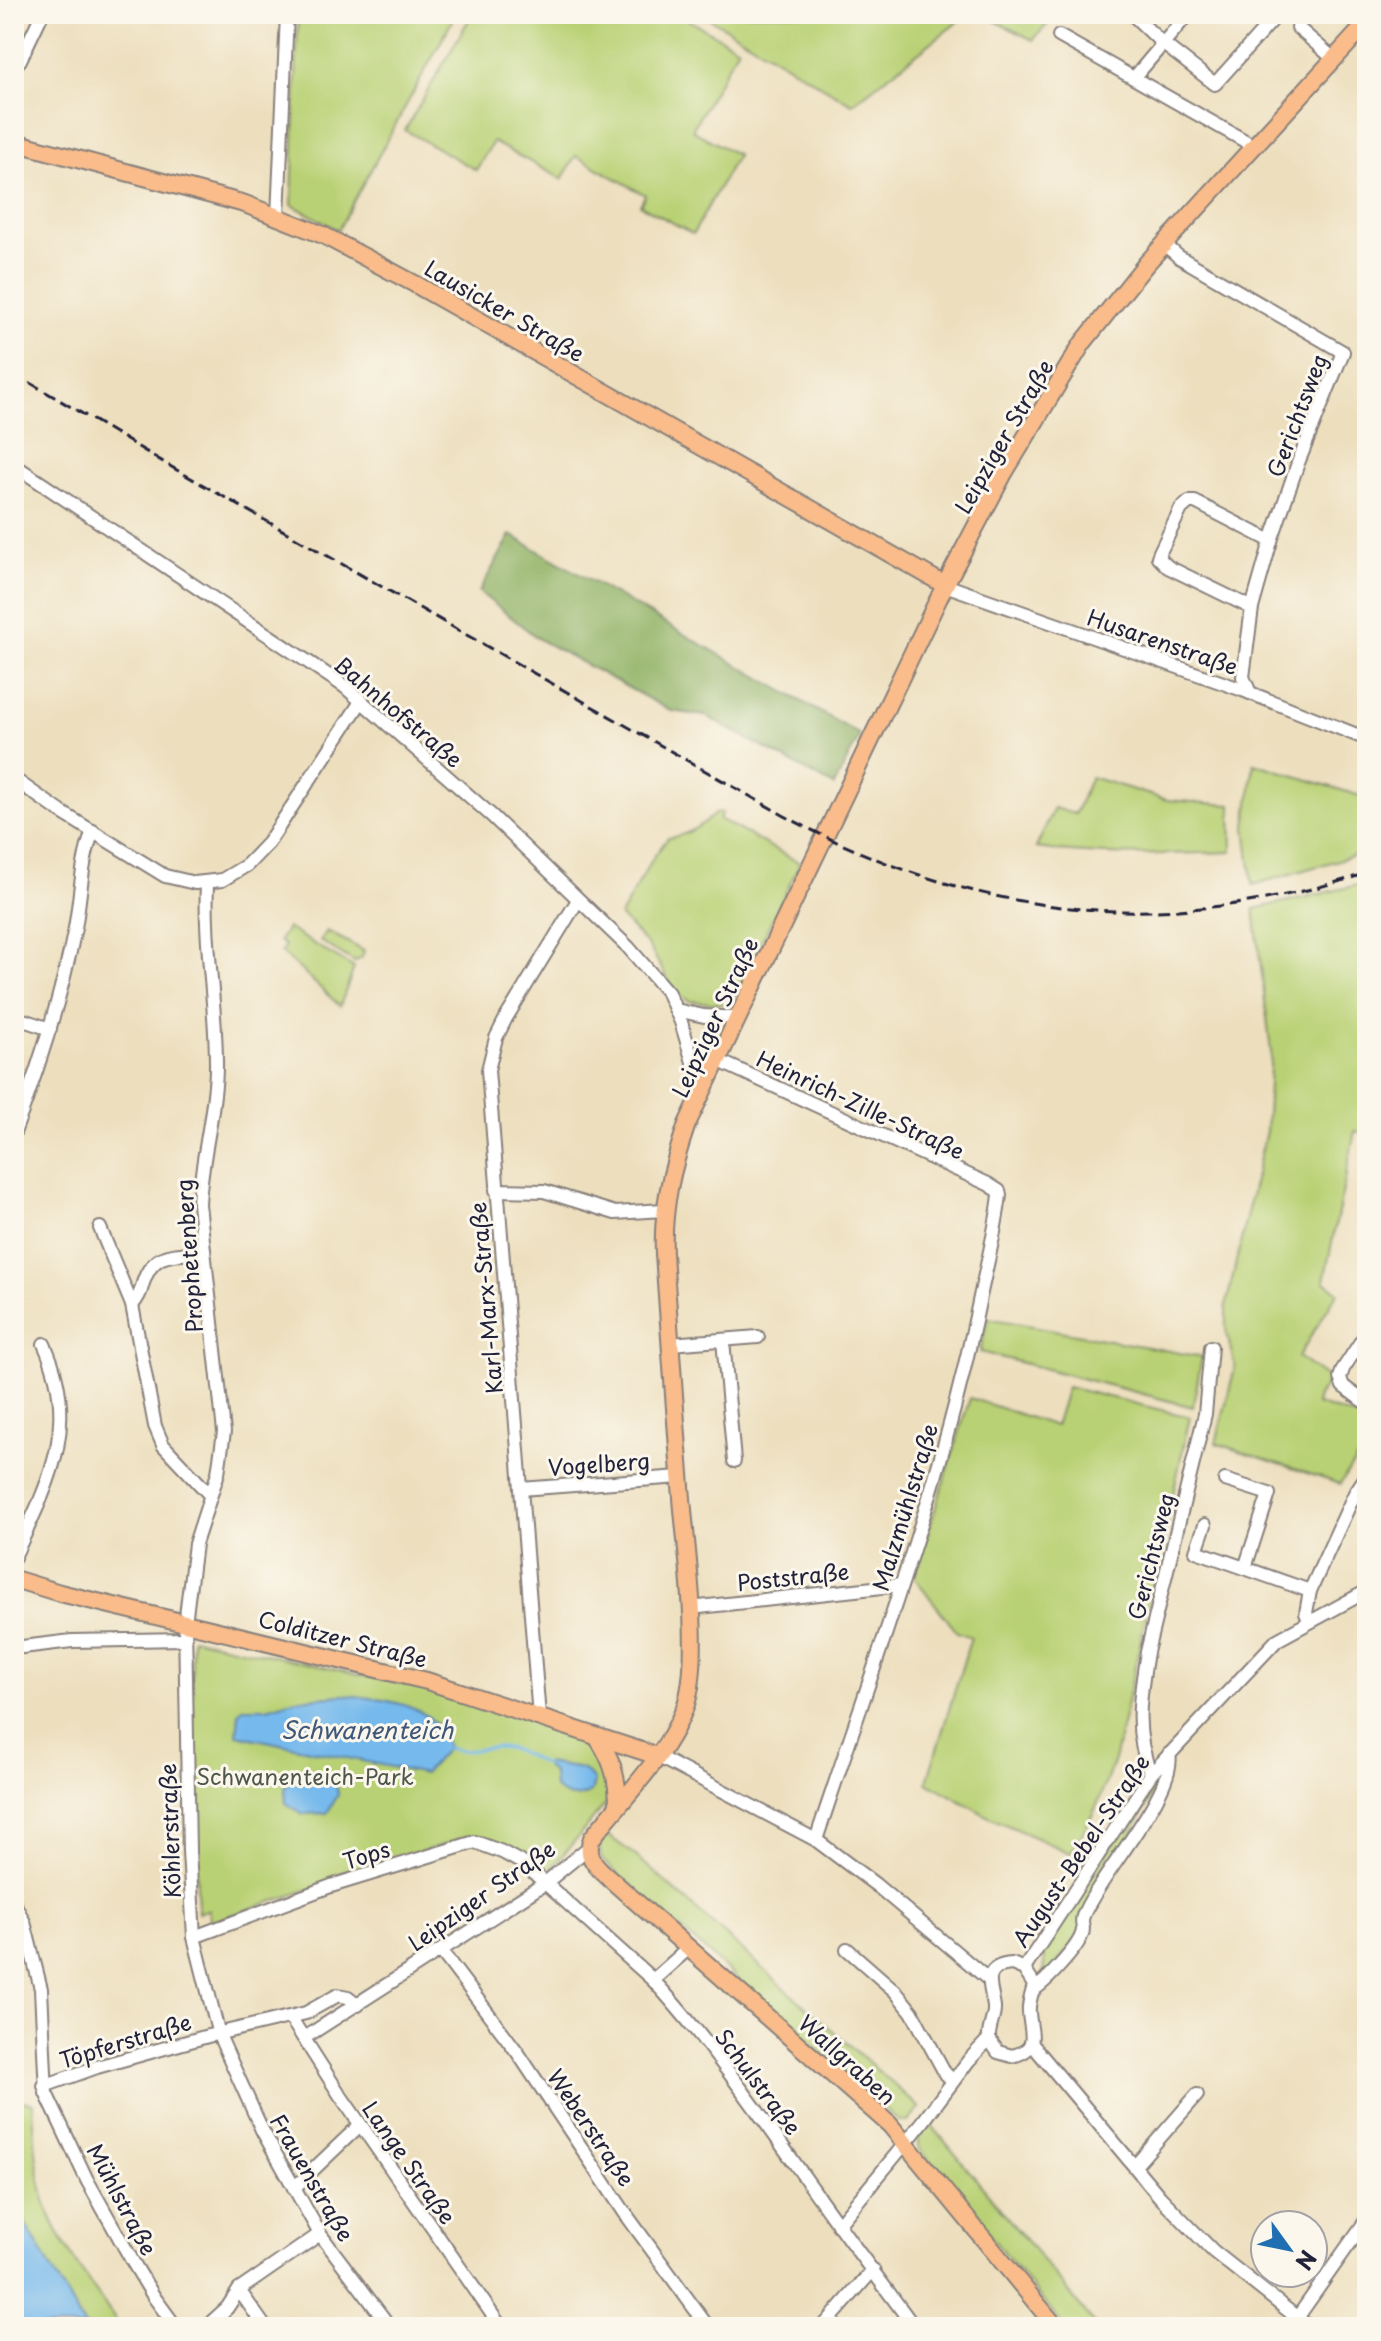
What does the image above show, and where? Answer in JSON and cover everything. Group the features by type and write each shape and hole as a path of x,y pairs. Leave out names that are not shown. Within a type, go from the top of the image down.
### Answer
{"main road":[{"name":"Leipziger Straße","path":"588,1848 592,1838 657,1756 685,1710 692,1687 690,1608 670,1344 664,1210 675,1160 702,1092 945,585 1004,473 1082,344 1164,244 1367,23"},
{"name":"Lausicker Straße","path":"14,142 232,201 323,235 415,284 945,585"},
{"name":"Colditzer Straße","path":"14,1579 185,1631 427,1681 657,1756"},
{"path":"597,1737 608,1753 615,1772 618,1805"},
{"name":"Wallgraben","path":"588,1848 591,1861 890,2125 1056,2327"}],"street":[{"path":"14,66 20,60 42,14"},
{"path":"278,216 287,14"},
{"path":"1132,14 1162,43 1215,84 1277,15"},
{"path":"1134,78 1188,14"},
{"path":"1301,14 1298,28 1334,59"},
{"path":"1059,36 1254,146"},
{"name":"Gerichtsweg","path":"1164,244 1179,257 1343,352 1271,541 1252,608 1243,677 1250,693"},
{"name":"Bahnhofstraße","path":"14,465 344,686 492,816 652,973 668,993 702,1092"},
{"path":"1252,608 1168,567 1158,557 1181,509 1189,502 1195,502 1271,541"},
{"name":"Husarenstraße","path":"945,585 1250,693 1367,739"},
{"path":"14,779 165,876 183,882 207,884 232,875 257,856 281,825 362,700"},
{"path":"14,1133 50,1029 75,928 87,846 93,831"},
{"name":"Prophetenberg","path":"185,1631 195,1544 218,1473 224,1432 199,1204 200,1170 215,1094 216,1066 207,884"},
{"name":"Karl-Marx-Straße","path":"539,1717 496,1190 489,1061 506,1018 578,900"},
{"path":"676,1010 718,1018 737,1018"},
{"path":"14,1017 50,1029"},
{"name":"Heinrich-Zille-Straße","path":"717,1060 988,1184"},
{"name":"Malzmühlstraße","path":"816,1840 901,1585 955,1410 999,1205 999,1191 988,1184"},
{"path":"496,1190 544,1191 615,1213 664,1210"},
{"path":"100,1228 132,1305 155,1426 163,1445 210,1495"},
{"path":"132,1305 152,1262 160,1257 204,1252"},
{"path":"1367,1332 1340,1378 1343,1386 1367,1404"},
{"path":"670,1344 758,1337"},
{"path":"723,1340 734,1461"},
{"path":"14,1557 34,1515 60,1442 61,1397 56,1369 44,1344"},
{"name":"Gerichtsweg","path":"1151,1774 1141,1751 1139,1716 1142,1685 1147,1652 1205,1414 1211,1347"},
{"path":"1309,1621 1306,1613 1310,1591 1354,1495 1367,1475"},
{"name":"Vogelberg","path":"521,1489 680,1477"},
{"path":"1225,1480 1269,1494 1245,1568"},
{"path":"1205,1525 1196,1551 1310,1591"},
{"name":"Poststraße","path":"690,1608 901,1585"},
{"name":"August-Bebel-Straße","path":"1024,1969 1151,1774 1169,1754 1277,1640 1367,1591"},
{"path":"14,1648 185,1631"},
{"name":"Köhlerstraße","path":"185,1631 189,1880 194,1937 219,2035"},
{"name":"August-Bebel-Straße","path":"1033,1990 1051,1975 1081,1937 1083,1917 1167,1777 1169,1754"},
{"path":"657,1756 816,1840 876,1885 989,1980"},
{"name":"Tops","path":"194,1937 331,1886 475,1842 515,1859 544,1884"},
{"name":"Leipziger Straße","path":"304,2038 544,1884 588,1848"},
{"name":"Schulstraße","path":"544,1884 653,1980 732,2074 914,2327"},
{"path":"14,1903 24,1922 41,1989 44,2086"},
{"path":"653,1980 690,1947"},
{"path":"847,1949 895,1991 912,2012 945,2073 953,2081"},
{"name":"Weberstraße","path":"441,1951 518,2053 625,2213 708,2327"},
{"path":"838,2225 989,2039 994,2009 989,1980 993,1972 1005,1965 1017,1965 1030,1975 1033,1990 1028,2007 1034,2033 1031,2043 1023,2053 1012,2056 998,2052 989,2039"},
{"path":"219,2035 306,2013 338,1995 348,1997 358,2005"},
{"name":"Lange Straße","path":"290,2017 501,2327"},
{"name":"Töpferstraße","path":"44,2086 97,2067 219,2035"},
{"name":"Frauenstraße","path":"219,2035 262,2130 320,2234 390,2327"},
{"path":"1031,2043 1160,2197 1213,2251 1309,2327"},
{"name":"Mühlstraße","path":"44,2086 87,2180 147,2286 176,2326"},
{"path":"1135,2166 1197,2095"},
{"path":"294,2188 364,2129"},
{"path":"1297,2318 1367,2219"},
{"path":"206,2327 227,2308 239,2290 320,2234"},
{"path":"823,2327 873,2270"},
{"path":"239,2290 265,2327"}],"green space":[{"path":"298,14 456,14 338,230 292,205"},
{"path":"472,14 678,14 738,48 692,130 737,155 693,234 640,205 645,195 576,156 562,179 493,142 476,170 405,130"},
{"path":"702,14 968,14 852,104"},
{"path":"981,14 1057,14 1033,40"},
{"path":"511,535 860,735 834,786 706,716 671,711 540,640 479,592"},
{"path":"1254,763 1367,798 1367,848 1352,856 1253,885 1246,827"},
{"path":"1091,777 1167,800 1231,805 1232,852 1109,854 1036,848 1054,808 1075,814"},
{"path":"718,812 722,813 719,819 800,863 732,1001 722,1004 689,1001 676,993 649,947 620,916 668,838 689,832"},
{"path":"1367,883 1367,1135 1355,1131 1324,1281 1338,1292 1298,1357 1330,1380 1316,1404 1367,1420 1367,1443 1340,1484 1216,1443 1235,1367 1226,1330 1226,1306 1266,1131 1271,1052 1254,909"},
{"path":"287,928 354,968 340,1006 281,952 285,946 279,941"},
{"path":"327,931 364,951 362,957 355,962 320,941"},
{"path":"988,1318 1202,1357 1193,1407 980,1352"},
{"path":"1067,1387 1190,1417 1115,1757 1091,1818 1070,1853 991,1818 927,1782 971,1637 957,1632 914,1577 970,1398 1055,1426"},
{"name":"Schwanenteich-Park","path":"192,1638 474,1700 543,1723 593,1750 611,1775 609,1800 546,1875 520,1855 469,1836 211,1922 208,1910 198,1912 191,1731"},
{"path":"1162,1769 1164,1772 1079,1933 1054,1967 1042,1976 1043,1955 1063,1919"},
{"path":"606,1834 636,1856 920,2108 908,2122 899,2121 602,1860 599,1846"},
{"path":"14,2102 33,2103 39,2174 50,2215 73,2258 120,2327 85,2327 21,2216 14,2171"},
{"path":"929,2122 1097,2327 1064,2327 919,2148 919,2138"}],"water":[{"name":"Schwanenteich","path":"342,1695 390,1701 421,1712 434,1721 443,1733 447,1748 424,1774 237,1735 242,1708 267,1708 297,1699"},
{"path":"546,1763 582,1769 594,1780 592,1791 573,1797 559,1792 554,1788 553,1773 545,1766"},
{"path":"312,1771 326,1776 336,1786 338,1795 327,1813 303,1814 286,1803 285,1789 291,1778"},
{"path":"14,2171 21,2216 85,2327 14,2327"}],"waterway":[{"path":"447,1748 467,1751 503,1747 545,1765"}],"railway":[{"path":"14,373 175,469 783,815 854,850 926,877 997,896 1069,908 1141,911 1215,907 1290,894 1367,873"}]}
